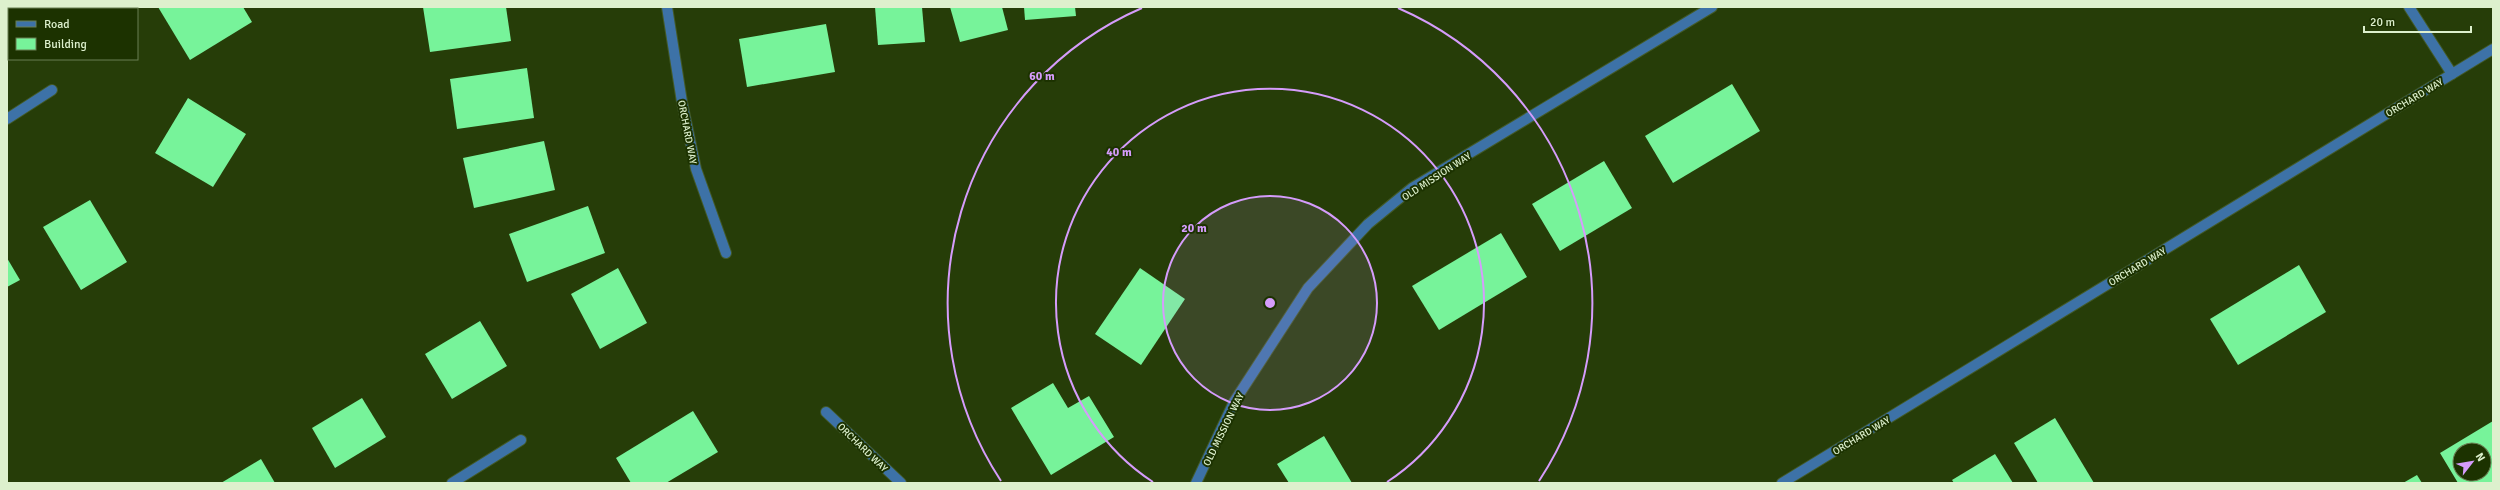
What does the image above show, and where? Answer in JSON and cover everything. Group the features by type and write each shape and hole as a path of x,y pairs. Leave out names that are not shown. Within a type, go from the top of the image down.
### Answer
{"street":[{"name":"ORCHARD WAY","path":"667,7 682,102 696,169 726,253"},
{"name":"OLD MISSION WAY","path":"1196,483 1234,402 1308,288 1368,224 1412,188 1712,7"},
{"path":"2409,7 2452,74"},
{"name":"ORCHARD WAY","path":"1782,483 2493,49"},
{"path":"7,119 52,90"},
{"name":"ORCHARD WAY","path":"826,412 901,483"},
{"path":"452,483 521,440"}],"building":[{"path":"158,7 243,7 252,22 190,60"},
{"path":"423,7 506,7 511,41 430,52"},
{"path":"875,7 922,7 925,42 878,45"},
{"path":"950,7 1002,7 1008,30 960,42"},
{"path":"1024,7 1075,7 1076,16 1025,20"},
{"path":"826,24 835,72 747,87 739,39"},
{"path":"527,68 534,118 457,129 450,79"},
{"path":"1732,84 1760,131 1673,183 1645,136"},
{"path":"188,98 246,134 213,187 155,153"},
{"path":"544,141 555,190 474,208 463,158"},
{"path":"1604,161 1632,208 1560,251 1532,204"},
{"path":"90,200 127,262 81,290 43,227"},
{"path":"588,206 605,253 527,282 509,234"},
{"path":"1501,233 1527,277 1439,330 1412,286"},
{"path":"7,258 20,280 7,287"},
{"path":"2299,265 2326,312 2238,365 2210,319"},
{"path":"618,268 647,323 600,349 571,294"},
{"path":"1140,268 1185,299 1141,365 1095,334"},
{"path":"480,321 507,366 452,399 425,354"},
{"path":"1053,383 1068,408 1089,396 1114,437 1051,475 1011,408"},
{"path":"362,398 386,437 335,468 312,428"},
{"path":"693,411 718,452 666,483 631,483 616,458"},
{"path":"2055,418 2094,483 2038,483 2014,443"},
{"path":"2493,421 2493,483 2458,483 2492,482 2492,442 2458,442"},
{"path":"1324,436 1352,483 1289,483 1277,464"},
{"path":"2452,446 2452,473 2440,453"},
{"path":"1995,454 2013,483 1954,483 1952,480"},
{"path":"261,459 275,483 221,483"},
{"path":"2417,475 2422,483 2403,483"}]}
